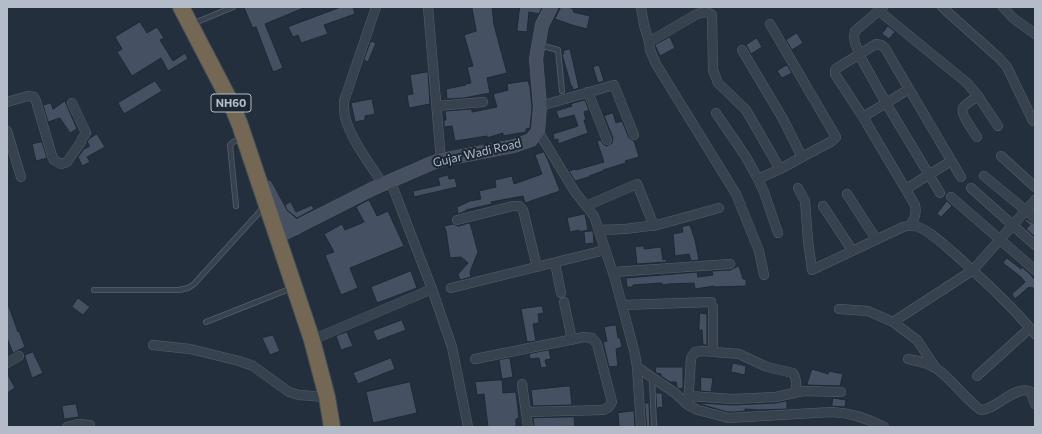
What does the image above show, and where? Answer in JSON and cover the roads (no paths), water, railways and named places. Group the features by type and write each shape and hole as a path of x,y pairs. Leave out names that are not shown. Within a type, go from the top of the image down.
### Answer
{"highway":[{"name":"NH60","path":"181,7 231,103 244,137 276,237 295,287 312,340 327,397 332,427"}],"street":[{"path":"376,7 344,101 345,117 366,158 387,182 432,289 452,347 468,427"},
{"path":"428,7 441,160"},
{"path":"552,7 542,25 536,59 540,106 538,131 575,192 594,216 599,230 623,305 637,367 641,427"},
{"path":"641,7 650,50 656,64 736,194 759,250 764,275"},
{"path":"942,7 1007,67 1033,121"},
{"path":"1003,7 1013,18 1035,34"},
{"path":"940,193 886,104 860,54 854,37 856,31 881,9 967,82 998,126"},
{"path":"649,42 697,14 709,12 712,15 713,70 718,83 748,113 780,169"},
{"path":"758,179 780,169 835,139 835,135 770,24"},
{"path":"910,226 915,216 915,205 863,117 835,74 835,70 876,44 881,44 885,48 961,177"},
{"path":"742,50 783,119 802,157"},
{"path":"540,106 614,84 634,136"},
{"path":"863,117 909,89"},
{"path":"588,92 607,140"},
{"path":"7,102 28,96 34,97 52,156 54,160 61,164 66,162 86,133 72,103"},
{"path":"977,137 963,116 962,110 963,107 978,96"},
{"path":"437,106 483,102"},
{"path":"716,113 743,152 758,179 769,204 778,234"},
{"path":"7,131 21,177"},
{"name":"Gujar Wadi Road","path":"276,237 387,182 441,160 520,144 531,140 538,131"},
{"path":"1001,156 1035,187"},
{"path":"251,157 281,215 296,228"},
{"path":"906,189 951,161"},
{"path":"984,176 1035,218"},
{"path":"586,206 638,184 654,226"},
{"path":"798,188 805,201 812,270 903,227 916,226 941,242 1008,304 1032,331 977,376"},
{"path":"971,188 1035,245"},
{"path":"847,194 876,239"},
{"path":"950,198 1035,270"},
{"path":"893,322 973,270 1035,200"},
{"path":"457,220 513,206 519,206 523,210 537,267"},
{"path":"823,206 852,250"},
{"path":"599,230 654,226 719,208"},
{"path":"452,288 605,250"},
{"path":"555,263 572,340"},
{"path":"613,272 730,264"},
{"path":"312,340 432,289"},
{"path":"623,305 712,305 713,352"},
{"path":"839,309 868,312 893,322 917,340 935,367"},
{"path":"475,359 584,337 592,338 597,344 612,402 609,407 603,410 526,412"},
{"path":"153,345 190,349 239,361 253,366 289,392 299,395 327,397"},
{"path":"689,400 691,358 695,352 703,351 739,354 766,367 793,373 796,382 795,392"},
{"path":"7,363 19,356"},
{"path":"908,359 923,362 935,367 946,375 958,389 981,410 987,409 1018,392 1027,389 1031,392 1035,404"},
{"path":"637,367 675,393 689,400 698,410 728,418 815,412 844,412 866,418 884,427"},
{"path":"522,384 528,427"},
{"path":"689,400 776,397 803,391 841,392"},
{"path":"67,427 78,424 90,425"}],"lane":[{"path":"191,25 233,7"},
{"path":"539,45 558,50 562,91"},
{"path":"236,206 230,145 244,137"},
{"path":"94,290 179,290 188,288 194,284 266,205"},
{"path":"206,322 295,287"},
{"path":"652,377 654,427"}]}
